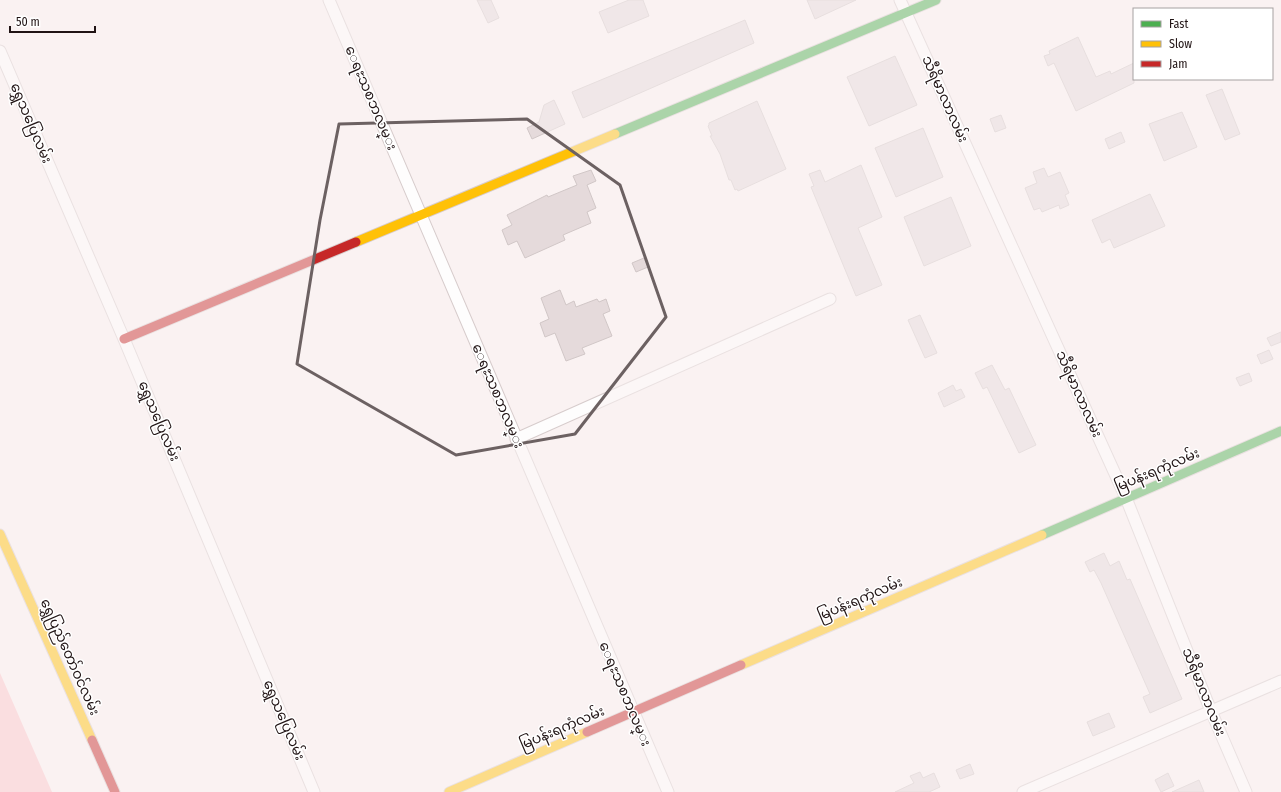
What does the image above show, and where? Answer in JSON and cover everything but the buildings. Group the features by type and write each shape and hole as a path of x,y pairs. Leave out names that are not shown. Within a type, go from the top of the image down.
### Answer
{"street":[{"name":"ေရႊသစၥာလမ္း","path":"329,0 668,792"},
{"name":"သီရိမာလာလမ်း","path":"900,0 1126,498 1211,712 1246,792"},
{"path":"124,339 906,14 936,0"},
{"name":"ရွှေသပြေလမ်း","path":"0,51 124,339 314,792"},
{"path":"516,439 830,299"},
{"name":"မြပန်းရကုံလမ်း","path":"449,792 1281,431"},
{"name":"ရွှေပြည်တော်ဝင်လမ်း","path":"0,534 115,792"},
{"path":"1023,792 1281,681"}],"highlighted area":[{"path":"527,119 620,185 666,317 575,434 456,455 297,364 320,220 339,124"}],"shaded area":[{"path":"0,673 52,792 0,792"}],"traffic: fast":[{"path":"615,134 936,0"},
{"path":"1042,535 1281,431"}],"traffic: slow":[{"path":"356,242 615,134"},
{"path":"0,534 92,740"},
{"path":"741,665 1042,535"},
{"path":"449,792 587,732"}],"traffic: jam":[{"path":"124,339 356,242"},
{"path":"587,732 741,665"},
{"path":"92,740 115,792"}]}
